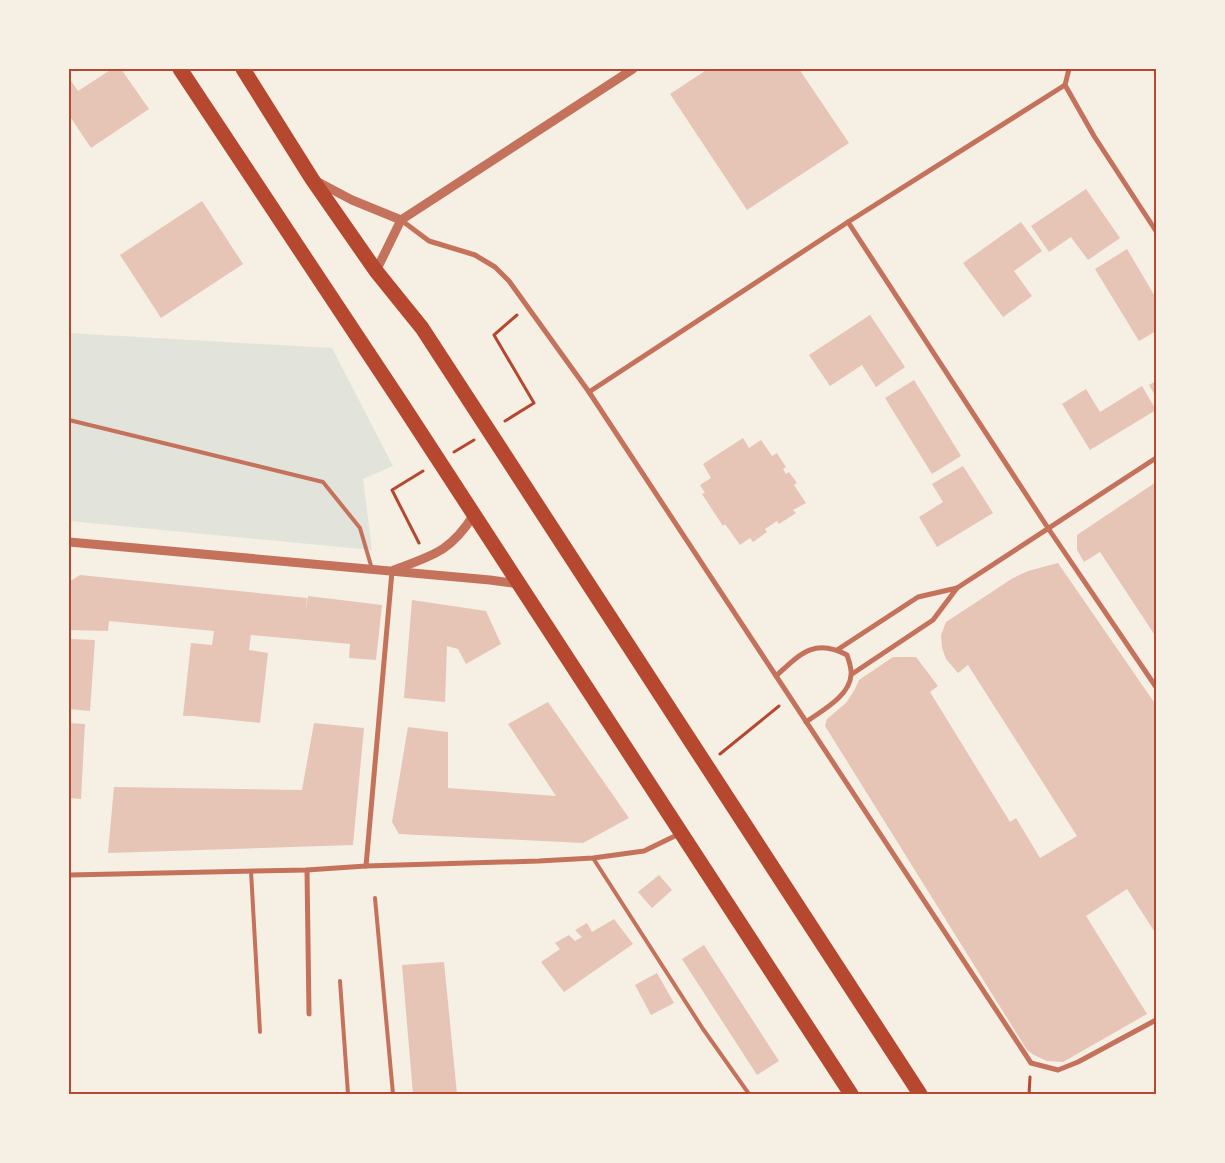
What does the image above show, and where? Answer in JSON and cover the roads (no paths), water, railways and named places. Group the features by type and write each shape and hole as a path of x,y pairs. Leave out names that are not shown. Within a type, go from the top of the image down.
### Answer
{"highway":[{"path":"180,69 402,404 850,1094"},
{"path":"243,69 312,179 376,271 422,328 920,1094"}],"street":[{"path":"376,271 401,220 633,69"},
{"path":"1069,69 1065,85 1094,136 1156,230"},
{"path":"589,392 848,222 1065,85"},
{"path":"312,179 352,200 401,220 429,241 475,255 495,266 509,281 589,392 1032,1063 1058,1070 1078,1062 1156,1020"},
{"path":"848,222 1048,528 1156,687"},
{"path":"852,674 932,620 957,588 1156,458"},
{"path":"392,571 427,558 447,548 462,534 473,516"},
{"path":"69,542 518,584"},
{"path":"366,866 392,571"},
{"path":"838,650 918,597 957,588"},
{"path":"776,676 806,650 817,648 838,650 847,655 852,674 849,686 842,695 806,722"},
{"path":"69,875 307,870 366,866 530,862 594,858 644,851 680,834"},
{"path":"307,870 309,1014"}],"lane":[{"path":"69,420 323,482 360,528 372,569"},
{"path":"594,858 703,1030 749,1094"},
{"path":"251,871 260,1032"},
{"path":"375,898 393,1094"},
{"path":"340,981 348,1094"}]}
